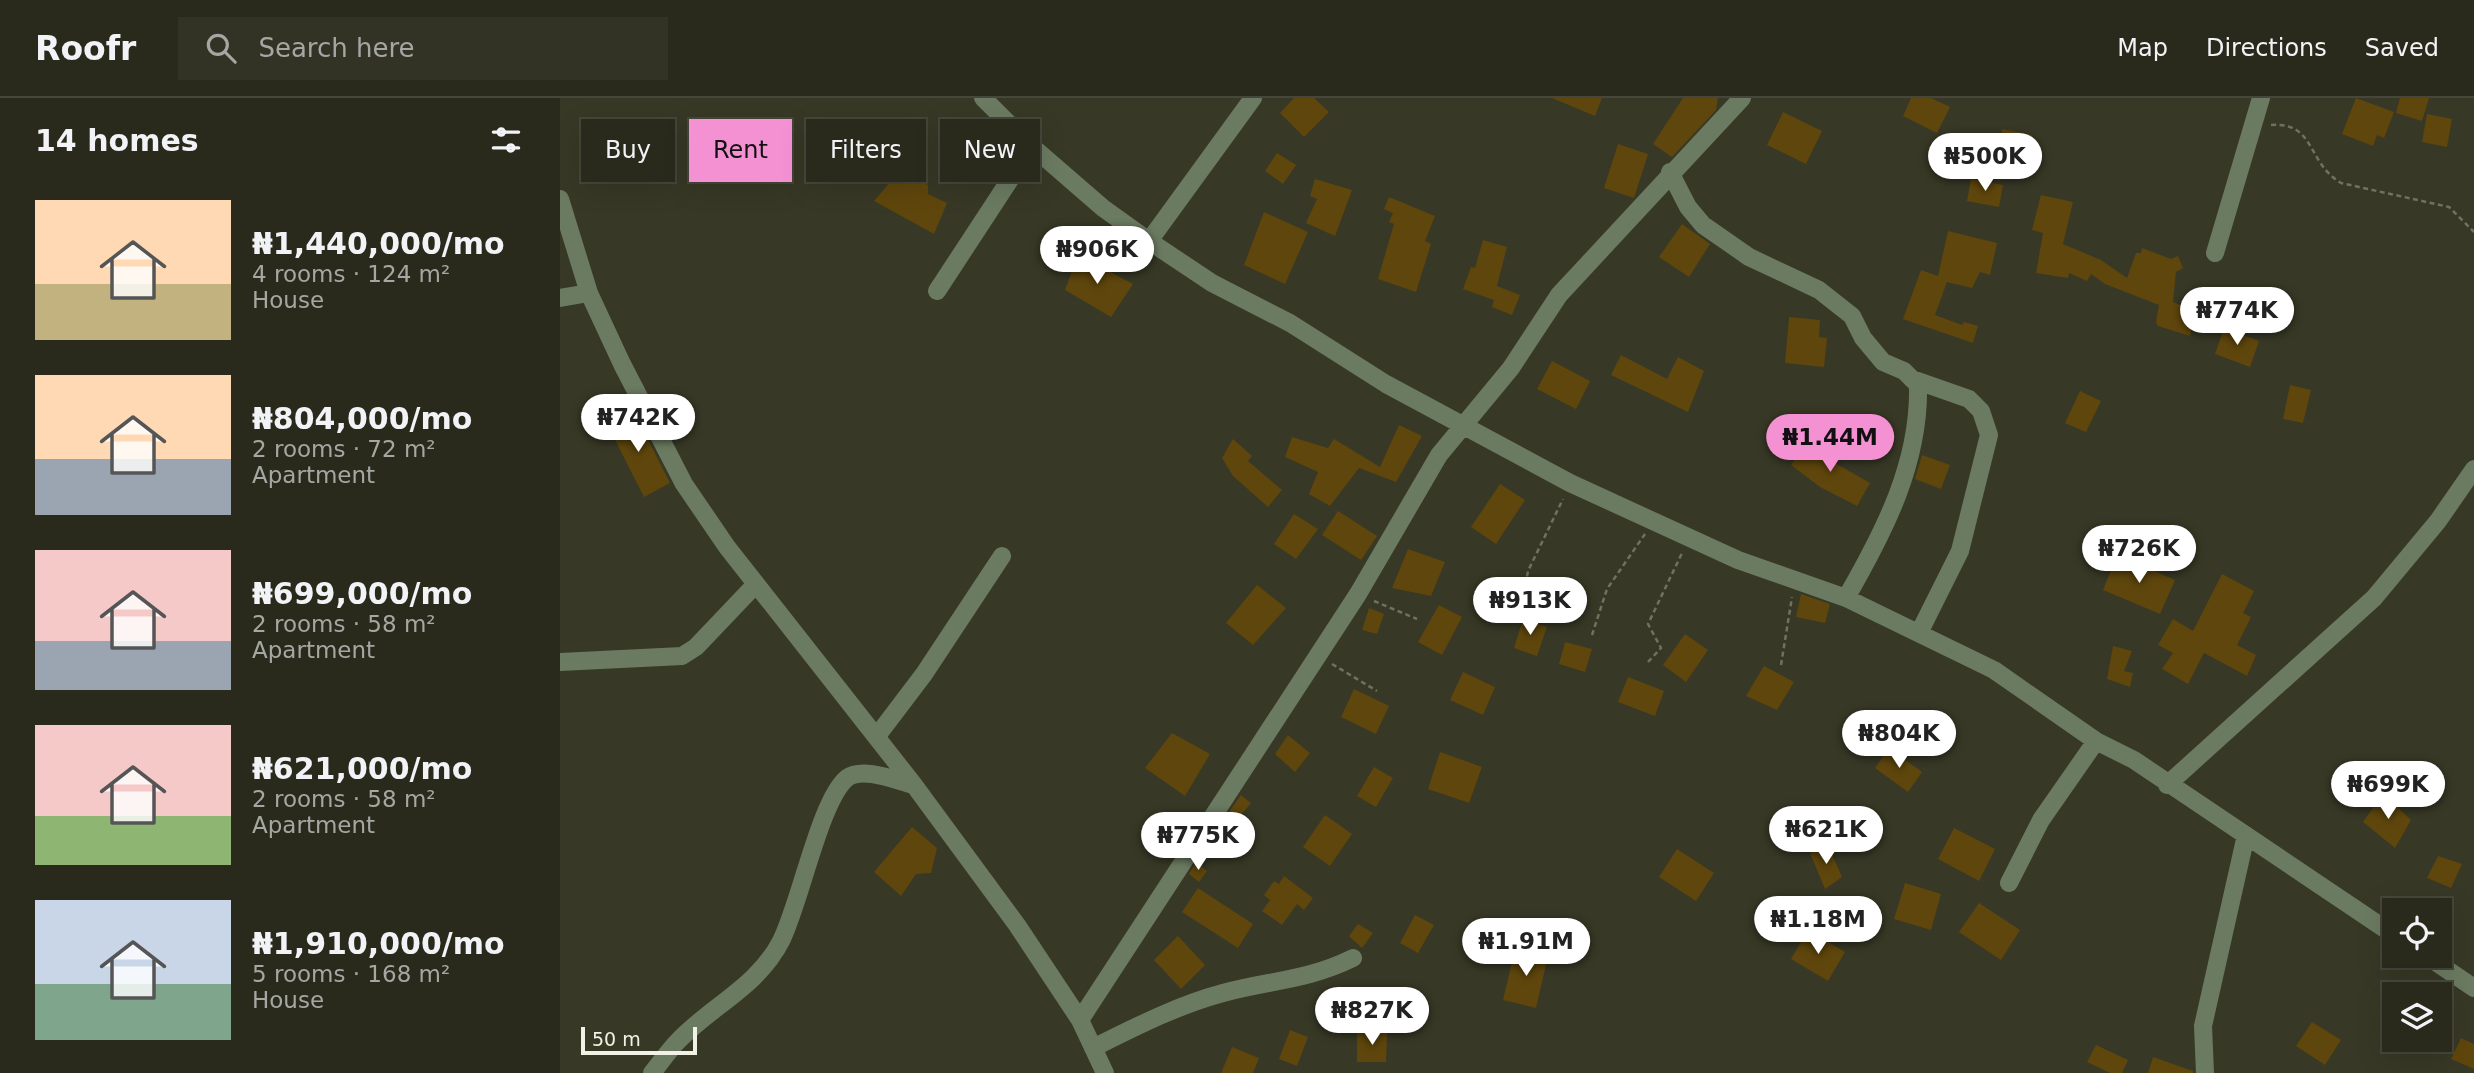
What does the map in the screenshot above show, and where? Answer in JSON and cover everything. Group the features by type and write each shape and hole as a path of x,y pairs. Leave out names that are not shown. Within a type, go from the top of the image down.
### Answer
{"street":[{"path":"983,98 1004,119"},
{"path":"1149,241 1197,179 1253,98"},
{"path":"1080,1020 1357,594 1439,455 1511,368 1559,295 1640,211 1670,172 1742,98"},
{"path":"2215,253 2261,98"},
{"path":"1040,153 1103,208 1212,283 1290,323 1387,384 1570,483 1652,522 1738,561 1846,598 1994,670 2096,741 2134,761 2382,926"},
{"path":"1670,172 1688,207 1703,225 1749,257 1819,290 1852,316 1863,338 1883,362 1912,379 1969,399 1981,411 1989,435 1960,551 1919,633"},
{"path":"937,291 1008,182"},
{"path":"560,199 589,293 684,484 756,584 877,736 1017,925 1080,1020 1105,1073"},
{"path":"560,298 589,293"},
{"path":"1846,598 1894,510 1919,408 1918,385 1912,379"},
{"path":"2167,785 2374,598 2438,521 2474,469"},
{"path":"877,736 924,674 1002,556"},
{"path":"560,662 682,656 696,647 756,584"},
{"path":"2009,883 2041,820 2096,741"},
{"path":"652,1073 678,1040 730,1000 769,961 795,906 815,842 835,795 845,780 853,775 866,774 914,785"},
{"path":"2205,1073 2203,1026 2246,835"},
{"path":"1093,1048 1160,1015 1222,993 1292,981 1326,971 1353,958"},
{"path":"2445,968 2474,988"}],"path":[{"path":"2253,126 2282,124 2294,128 2306,136 2315,158 2326,174 2341,183 2449,207 2474,232"},
{"path":"1521,610 1528,571 1570,483"},
{"path":"1592,635 1607,589 1652,522"},
{"path":"1648,663 1661,648 1647,624 1689,539"},
{"path":"1781,665 1794,580"},
{"path":"1357,594 1418,619"},
{"path":"1317,655 1377,691"}],"building":[{"path":"1294,98 1314,98 1329,112 1304,137 1280,113"},
{"path":"1552,98 1602,98 1595,116"},
{"path":"1683,98 1718,98 1716,110 1672,157 1653,144"},
{"path":"1911,98 1931,98 1950,107 1937,133 1903,116"},
{"path":"2356,98 2394,112 2384,138 2377,135 2373,146 2342,134"},
{"path":"2400,98 2429,98 2422,121 2396,113"},
{"path":"1783,112 1822,131 1806,164 1767,145"},
{"path":"2427,114 2452,119 2447,147 2422,142"},
{"path":"2002,129 2032,135 2028,157 1998,152"},
{"path":"1618,144 1648,154 1634,198 1604,188"},
{"path":"1277,153 1296,165 1283,184 1265,171"},
{"path":"1315,179 1352,190 1335,236 1306,223 1317,199 1310,196"},
{"path":"1971,179 2003,185 1999,207 1967,201"},
{"path":"890,182 922,182 928,185 928,194 947,203 934,234 874,201"},
{"path":"2041,195 2073,202 2063,244 2101,260 2127,278 2136,253 2141,253 2142,248 2171,259 2178,256 2183,268 2176,272 2173,302 2195,311 2190,336 2158,326 2156,322 2159,305 2105,284 2091,274 2087,281 2069,273 2068,278 2036,273 2043,233 2032,230"},
{"path":"1389,197 1435,216 1425,241 1431,244 1416,292 1378,279 1394,224 1389,222 1393,213 1384,209"},
{"path":"1264,212 1308,232 1285,284 1244,265"},
{"path":"1682,224 1710,244 1689,277 1659,257"},
{"path":"1948,231 1997,243 1990,275 1980,272 1972,288 1947,282 1935,315 1962,325 1964,322 1978,326 1973,343 1903,319 1921,270 1938,276"},
{"path":"1483,240 1507,247 1497,286 1520,295 1512,315 1492,307 1494,300 1463,289 1471,267 1475,268"},
{"path":"1078,255 1133,284 1111,317 1065,290"},
{"path":"1789,317 1820,320 1819,337 1827,338 1824,367 1785,363"},
{"path":"2224,328 2259,341 2250,367 2215,354"},
{"path":"1621,355 1667,379 1678,357 1704,371 1688,412 1611,375"},
{"path":"1552,361 1590,381 1576,409 1537,389"},
{"path":"2290,385 2311,390 2303,423 2283,419"},
{"path":"2080,391 2101,401 2086,432 2065,423"},
{"path":"633,410 670,483 644,497 607,424"},
{"path":"1399,425 1422,436 1396,482 1359,468 1330,506 1309,494 1318,472 1285,457 1292,437 1328,448 1334,439 1380,467"},
{"path":"1233,439 1252,456 1248,461 1282,490 1268,507 1233,476 1222,458"},
{"path":"1808,440 1838,459 1835,463 1870,483 1857,506 1820,487 1791,465"},
{"path":"1922,455 1950,465 1941,489 1915,479"},
{"path":"1500,484 1525,500 1496,544 1471,527"},
{"path":"1338,511 1377,536 1361,560 1322,535"},
{"path":"1294,514 1318,529 1296,559 1274,544"},
{"path":"1408,549 1445,562 1431,596 1392,588"},
{"path":"2117,555 2175,580 2160,614 2103,590"},
{"path":"2222,574 2254,591 2243,613 2251,617 2237,645 2256,655 2247,676 2204,653 2188,684 2162,669 2173,653 2158,645 2173,619 2193,631"},
{"path":"1257,585 1286,608 1253,645 1226,623"},
{"path":"1801,594 1830,604 1825,623 1796,617"},
{"path":"1439,605 1462,617 1442,655 1418,642"},
{"path":"1369,608 1384,614 1377,634 1362,630"},
{"path":"1523,619 1547,627 1537,656 1514,648"},
{"path":"1685,634 1708,650 1686,682 1663,665"},
{"path":"1565,642 1592,649 1585,672 1559,664"},
{"path":"2113,646 2132,651 2124,671 2133,673 2130,687 2107,679"},
{"path":"1764,666 1794,682 1777,710 1746,696"},
{"path":"1463,672 1495,687 1483,715 1450,700"},
{"path":"1628,677 1664,691 1655,716 1618,702"},
{"path":"1354,689 1389,706 1376,734 1341,717"},
{"path":"1172,733 1210,754 1185,796 1145,768"},
{"path":"1288,735 1310,753 1295,772 1275,754"},
{"path":"1889,748 1922,772 1908,792 1875,768"},
{"path":"1440,752 1482,767 1469,803 1428,789"},
{"path":"1374,767 1393,778 1376,807 1357,796"},
{"path":"2383,794 2411,820 2395,848 2363,822"},
{"path":"1241,795 1251,803 1234,823 1226,816"},
{"path":"1325,815 1352,834 1330,866 1303,847"},
{"path":"912,827 937,848 931,873 916,874 901,896 874,872"},
{"path":"1954,828 1995,849 1979,881 1938,859"},
{"path":"1827,843 1842,877 1825,889 1810,853"},
{"path":"1677,849 1714,873 1696,901 1659,877"},
{"path":"2438,856 2462,864 2451,888 2427,878"},
{"path":"1196,862 1207,871 1199,882 1189,874"},
{"path":"1284,876 1313,898 1304,910 1297,904 1282,925 1262,911 1270,900 1264,895 1274,881 1279,884"},
{"path":"1905,883 1941,894 1931,930 1894,919"},
{"path":"1198,888 1253,924 1238,948 1182,912"},
{"path":"1979,903 2020,930 2001,960 1959,932"},
{"path":"1415,915 1434,925 1418,953 1400,943"},
{"path":"1358,924 1373,933 1362,948 1349,936"},
{"path":"1808,930 1845,952 1828,981 1791,959"},
{"path":"1178,936 1205,965 1181,989 1154,960"},
{"path":"1515,949 1548,956 1536,1008 1503,1000"},
{"path":"2312,1022 2341,1040 2325,1065 2296,1046"},
{"path":"1290,1030 1308,1037 1297,1066 1279,1059"},
{"path":"1357,1032 1387,1033 1386,1062 1357,1062"},
{"path":"2461,1038 2474,1044 2474,1069 2451,1059"},
{"path":"2096,1045 2128,1060 2122,1073 2110,1073 2087,1062"},
{"path":"1232,1047 1259,1058 1253,1073 1221,1073"},
{"path":"2153,1057 2193,1071 2193,1073 2148,1073"}]}
